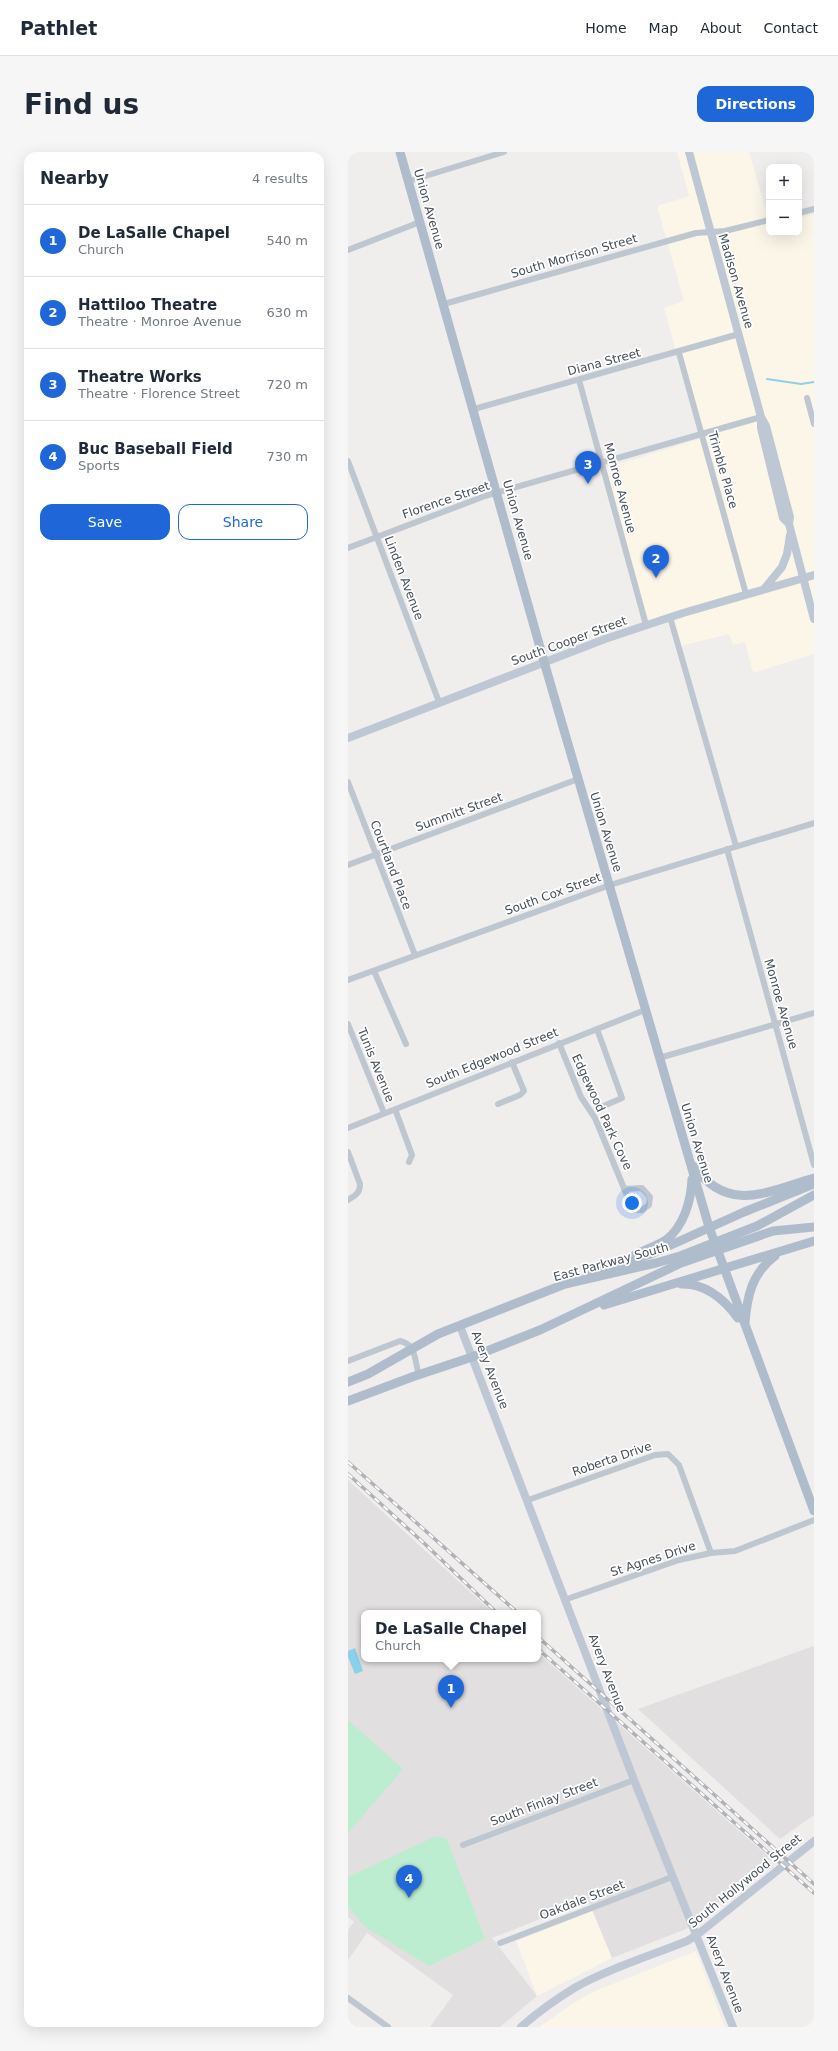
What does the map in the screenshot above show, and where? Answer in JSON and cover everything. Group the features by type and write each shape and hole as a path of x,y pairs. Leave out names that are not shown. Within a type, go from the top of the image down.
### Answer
{"main road":[{"name":"Union Avenue","path":"400,152 474,409 544,662 610,885 692,1172 722,1265 814,1511"},
{"path":"689,1161 700,1175 712,1185 722,1192 736,1196 754,1195 814,1178"},
{"path":"564,1284 610,1266 665,1241 675,1231 684,1217 690,1198 692,1172"},
{"path":"610,1266 650,1254 710,1230 814,1184"},
{"name":"East Parkway South","path":"348,1382 368,1374 412,1347 438,1334 564,1284 680,1256 757,1226 814,1195"},
{"name":"East Parkway South","path":"348,1401 419,1375 472,1358 576,1314 682,1263 773,1231 814,1227"},
{"path":"576,1314 673,1285 722,1265 781,1251 814,1241"},
{"path":"745,1327 749,1290 757,1274 767,1262 781,1251"},
{"path":"673,1285 688,1284 704,1287 732,1309 745,1327"}],"street":[{"path":"409,181 504,152"},
{"name":"Madison Avenue","path":"688,152 761,417 761,428 783,518 789,527 814,619"},
{"path":"802,212 814,209"},
{"name":"South Morrison Street","path":"444,304 690,235 725,231 766,221"},
{"path":"348,250 420,222"},
{"name":"Diana Street","path":"474,409 739,334"},
{"name":"Trimble Place","path":"679,352 746,594"},
{"name":"Monroe Avenue","path":"579,380 646,626"},
{"path":"807,398 814,424"},
{"name":"Florence Street","path":"348,548 485,496 761,417"},
{"name":"Linden Avenue","path":"348,462 439,702"},
{"path":"764,589 782,567 787,554 789,527"},
{"name":"South Cooper Street","path":"348,738 544,662 670,617 814,575"},
{"path":"670,617 736,846"},
{"name":"Summitt Street","path":"348,865 578,779"},
{"name":"Courtland Place","path":"348,782 415,955"},
{"name":"South Cox Street","path":"348,980 610,885 814,823"},
{"name":"Monroe Avenue","path":"726,849 814,1165"},
{"path":"374,970 406,1044"},
{"name":"South Edgewood Street","path":"348,1128 645,1010"},
{"path":"659,1058 814,1013"},
{"name":"Tunis Avenue","path":"348,1024 384,1113"},
{"path":"596,1029 622,1098 599,1108"},
{"name":"Edgewood Park Cove","path":"559,1044 580,1097 595,1118 624,1189 633,1210 642,1210 649,1205 650,1197 642,1188 624,1189"},
{"path":"498,1104 520,1096 524,1091 512,1062"},
{"path":"395,1109 412,1155 409,1162"},
{"path":"348,1152 360,1184 358,1193 348,1200"},
{"name":"Avery Avenue","path":"460,1326 566,1599 634,1780 733,2027"},
{"path":"348,1361 400,1341 408,1343 412,1347 419,1375"},
{"name":"Roberta Drive","path":"528,1500 655,1455 668,1454 679,1465 711,1553"},
{"name":"St Agnes Drive","path":"566,1599 679,1560 711,1553 734,1551 814,1520"},
{"name":"South Finlay Street","path":"463,1845 634,1780"},
{"name":"South Hollywood Street","path":"521,2027 547,2005 577,1987 607,1972 687,1941 697,1935 814,1840"},
{"name":"Oakdale Street","path":"500,1943 672,1876"},
{"path":"348,1998 388,2027"}],"shaded area":[{"path":"677,152 749,152 766,211 766,236 802,236 802,217 814,214 814,654 753,673 745,642 733,645 729,634 680,646 672,615 649,622 605,468 700,439 664,308 684,301 657,206 689,196"},
{"path":"348,1480 490,1610 361,1610 361,1662 541,1662 541,1656 771,1859 686,1929 612,1958 588,1900 492,1938 537,1996 500,2027 430,2027 453,1995 367,1933 348,1960 348,1930 354,1922 348,1917"},
{"path":"814,1646 814,1815 780,1839 638,1709"},
{"path":"593,1911 612,1958 537,1996 516,1941"},
{"path":"696,1951 725,2027 539,2027 575,2002 595,1991"}],"green space":[{"path":"348,1720 403,1769 348,1833"},
{"path":"436,1836 447,1839 485,1939 429,1966 365,1927 348,1906 348,1877"}],"water":[{"path":"355,1648 363,1671 355,1674 348,1657 348,1651"}],"waterway":[{"path":"767,379 801,384 814,382"}],"railway":[{"path":"348,1462 515,1610"},
{"path":"348,1474 426,1545 494,1610"},
{"path":"541,1640 814,1884"},
{"path":"541,1652 814,1893"}],"place":[{"name":"Theatre Works","path":"588,484"},
{"name":"Hattiloo Theatre","path":"656,578"},
{"name":"De LaSalle Chapel","path":"451,1708"},
{"name":"Buc Baseball Field","path":"409,1898"}]}
